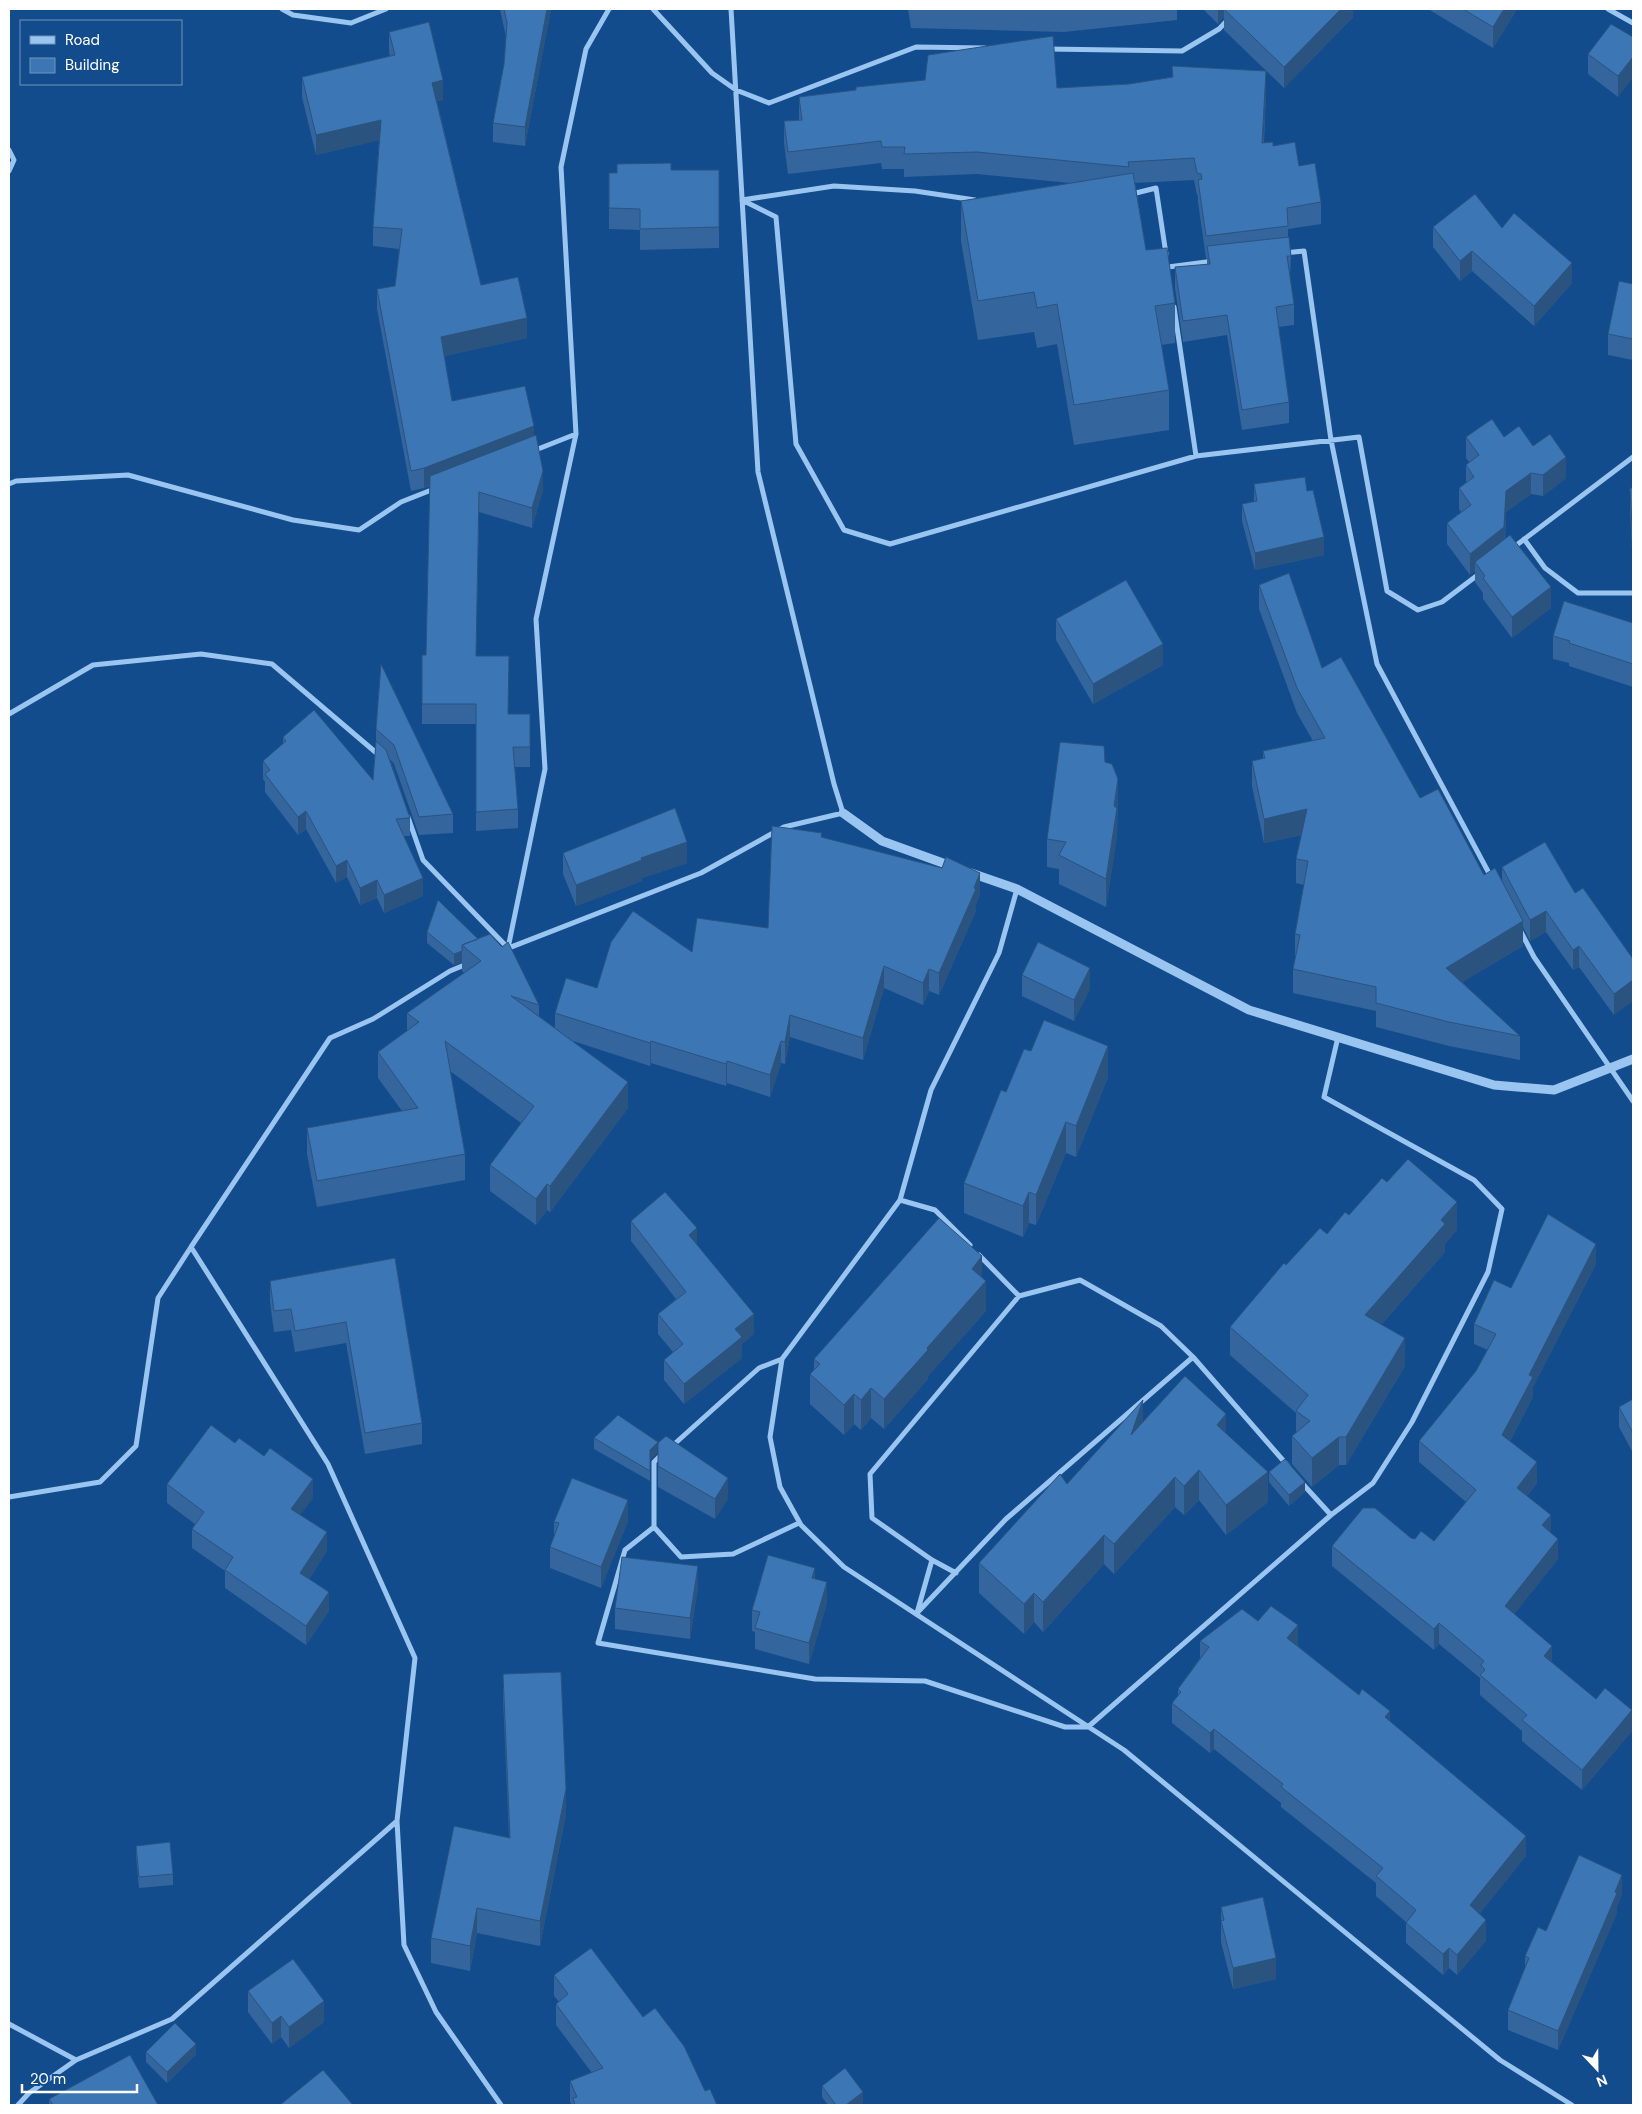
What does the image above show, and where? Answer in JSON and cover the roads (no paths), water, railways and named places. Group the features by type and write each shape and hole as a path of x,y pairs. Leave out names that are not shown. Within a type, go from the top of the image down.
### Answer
{"street":[{"path":"282,9 293,15 351,23 386,9"},
{"path":"508,948 545,769 536,619 576,434 561,167 586,49 609,9"},
{"path":"653,9 712,73 736,90 768,103 916,47 995,48"},
{"path":"731,9 758,472 834,784 843,813 882,842 1017,889 1249,1010 1494,1084 1554,1090 1633,1059"},
{"path":"1044,49 1182,51 1219,29 1238,9"},
{"path":"1608,9 1633,23"},
{"path":"9,150 14,160 9,171"},
{"path":"742,200 834,186 915,191 983,202"},
{"path":"1130,195 1156,188 1170,276"},
{"path":"742,200 776,217 796,444 844,530 890,544 1196,456 1360,437 1387,591 1418,610 1442,602 1487,568"},
{"path":"1275,254 1304,250 1331,440 1377,664 1492,879"},
{"path":"1168,267 1217,261"},
{"path":"1172,295 1196,456"},
{"path":"530,452 576,434"},
{"path":"1509,550 1633,457"},
{"path":"9,484 16,481 128,476 293,520 359,530 401,502 438,488"},
{"path":"1524,539 1545,568 1578,593 1633,593"},
{"path":"9,714 93,665 201,654 272,664 383,759"},
{"path":"405,809 423,860 508,948"},
{"path":"500,952 701,873 784,827 843,813"},
{"path":"1017,889 999,953 931,1090 900,1200 782,1359 770,1437 780,1487 799,1523 844,1567 917,1613 1132,1757 1500,2060 1572,2105"},
{"path":"1516,922 1534,957 1609,1068 1633,1100"},
{"path":"9,1497 100,1482 136,1446 158,1298 330,1038 373,1019 450,971 474,961"},
{"path":"654,1528 625,1550 598,1643 815,1679 926,1681 1065,1727 1088,1727 1331,1515 1373,1483 1412,1422 1488,1272 1502,1209 1474,1180 1324,1097 1338,1037"},
{"path":"900,1200 935,1210 1019,1296"},
{"path":"191,1247 328,1464 414,1658 398,1821 404,1945 436,2012 501,2105"},
{"path":"956,1572 932,1560 872,1518 870,1474 1019,1296 1080,1280 1161,1326 1193,1357 1291,1470"},
{"path":"917,1613 1006,1519 1193,1357"},
{"path":"782,1359 758,1368 654,1462 654,1528 681,1557 733,1554 799,1523"},
{"path":"1298,1478 1331,1515"},
{"path":"917,1613 932,1560"},
{"path":"18,2105 29,2093 76,2060 172,2018 398,1821"},
{"path":"9,2024 76,2060"}]}
